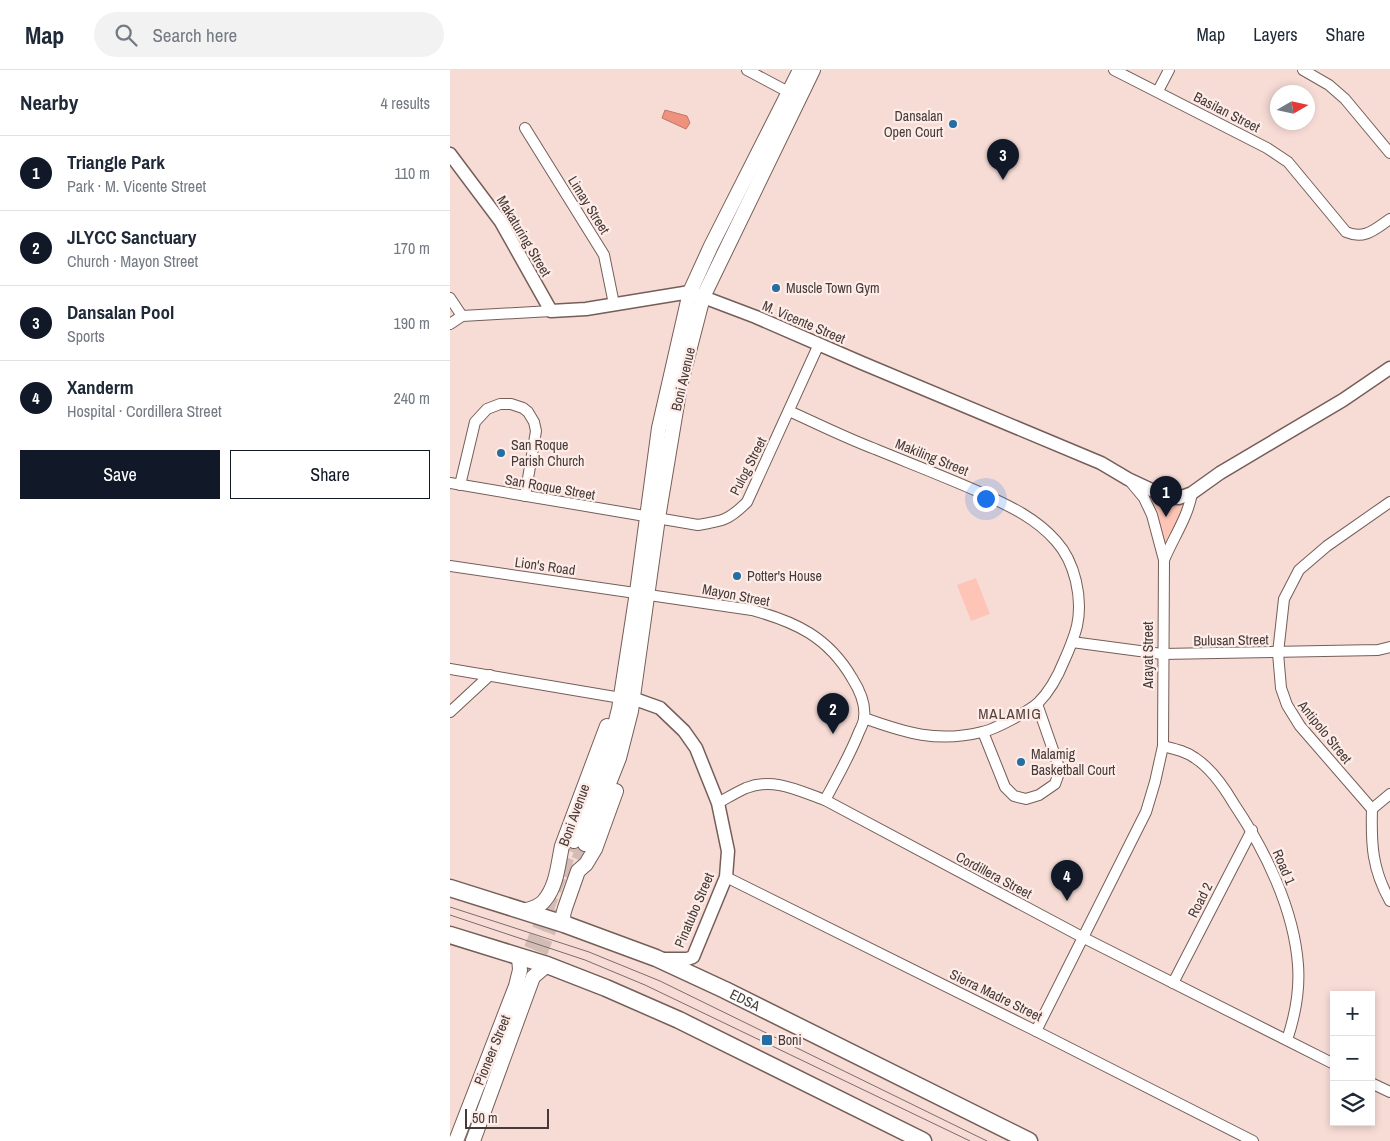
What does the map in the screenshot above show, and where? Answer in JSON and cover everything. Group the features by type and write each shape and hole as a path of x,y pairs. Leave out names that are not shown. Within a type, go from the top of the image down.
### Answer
{"highway":[{"name":"EDSA","path":"450,888 564,924 656,958 1029,1141"},
{"path":"450,935 547,965 606,988 679,1020 923,1141"}],"main road":[{"name":"Boni Avenue","path":"794,95 800,70"},
{"name":"Boni Avenue","path":"580,842 620,758 652,518 659,428 677,342 696,295 711,246 794,95 813,70"},
{"name":"Boni Avenue","path":"523,911 535,907 544,901 552,886 560,863 562,846 594,764 604,730 626,704"},
{"name":"Boni Avenue","path":"564,924 563,915 578,871 586,864 594,850 634,741 626,704"},
{"path":"560,863 578,871"},
{"name":"Pioneer Street","path":"473,1141 509,1025 519,977 519,957"},
{"name":"Pioneer Street","path":"456,1141 533,977 547,965"}],"street":[{"path":"747,70 794,95"},
{"name":"Basilan Street","path":"1114,70 1267,148 1288,162 1346,232 1356,236 1366,234 1390,219"},
{"path":"1158,91 1169,70"},
{"path":"1303,70 1329,85 1345,99 1390,152"},
{"name":"Limay Street","path":"525,128 604,255 614,304"},
{"name":"Makaturing Street","path":"450,154 501,222 551,311"},
{"name":"M. Vicente Street","path":"462,316 586,309 696,295 756,317 1101,463 1168,497 1179,498 1192,493"},
{"path":"450,298 462,316 450,324"},
{"name":"Pulog Street","path":"652,518 698,525 721,521 734,515 747,502 818,344"},
{"path":"1192,493 1220,473 1343,400 1390,368"},
{"path":"455,484 475,422 487,409 500,404 511,404 528,412 534,422 536,431 525,496"},
{"name":"Makiling Street","path":"789,411 1011,506 1034,521 1053,538 1062,548 1074,575 1078,624 1059,672 1049,690 1037,704 1007,722 983,732 951,737 923,736 864,718"},
{"name":"M. Vicente Street","path":"1128,478 1144,498 1152,515 1164,560"},
{"name":"San Roque Street","path":"455,484 652,518"},
{"name":"Arayat Street","path":"1036,1031 1146,812 1163,746 1164,560 1190,506 1192,493"},
{"name":"Antipolo Street","path":"1372,809 1300,726 1287,705 1281,688 1278,653 1284,599 1299,570 1327,546 1390,502"},
{"name":"Lion's Road","path":"450,566 642,593"},
{"name":"Mayon Street","path":"642,593 752,610 780,618 824,642 835,653 860,691 864,718 857,738 825,800"},
{"name":"Bulusan Street","path":"1072,642 1162,654 1378,650 1390,647"},
{"name":"Pinatubo Street","path":"450,669 490,675 626,704 660,708 684,731 696,748 718,803 728,851 726,877 692,957 687,959 656,958"},
{"path":"450,712 490,675"},
{"path":"983,732 1005,787 1014,796 1026,798 1039,794 1055,784 1060,770 1037,704"},
{"name":"Road 1","path":"1163,746 1182,750 1196,758 1211,772 1252,830 1270,867 1295,941 1298,966 1298,996 1287,1040"},
{"name":"Cordillera Street","path":"718,803 746,788 760,784 784,785 825,800 1084,938 1330,1062"},
{"path":"1390,794 1372,809 1371,838 1376,870 1390,901"},
{"name":"Road 2","path":"1173,983 1252,830"},
{"name":"Sierra Madre Street","path":"726,877 1253,1141"},
{"path":"1375,1085 1390,1092"}],"shaded area":[{"path":"665,110 687,116 690,123 686,129 662,118"},
{"path":"1142,486 1192,496 1176,522 1165,546 1161,526"},
{"path":"976,578 990,614 971,621 957,585"}],"tunnel":[{"path":"523,968 574,841"},
{"path":"570,879 585,844"},
{"path":"533,972 557,910"}],"tram line":[{"path":"450,907 589,952 660,981 987,1141"},
{"path":"450,915 585,960 645,985 970,1141"}],"place":[{"name":"Dansalan Open Court","path":"953,124"},
{"name":"Dansalan Pool","path":"1003,180"},
{"name":"Muscle Town Gym","path":"776,288"},
{"name":"San Roque Parish Church","path":"501,453"},
{"name":"Triangle Park","path":"1166,517"},
{"name":"Potter's House","path":"737,576"},
{"name":"JLYCC Sanctuary","path":"833,734"},
{"name":"Malamig Basketball Court","path":"1021,762"},
{"name":"Xanderm","path":"1067,901"},
{"name":"Boni","path":"767,1040"}],"district":[{"name":"MALAMIG","path":"1010,713"}]}
